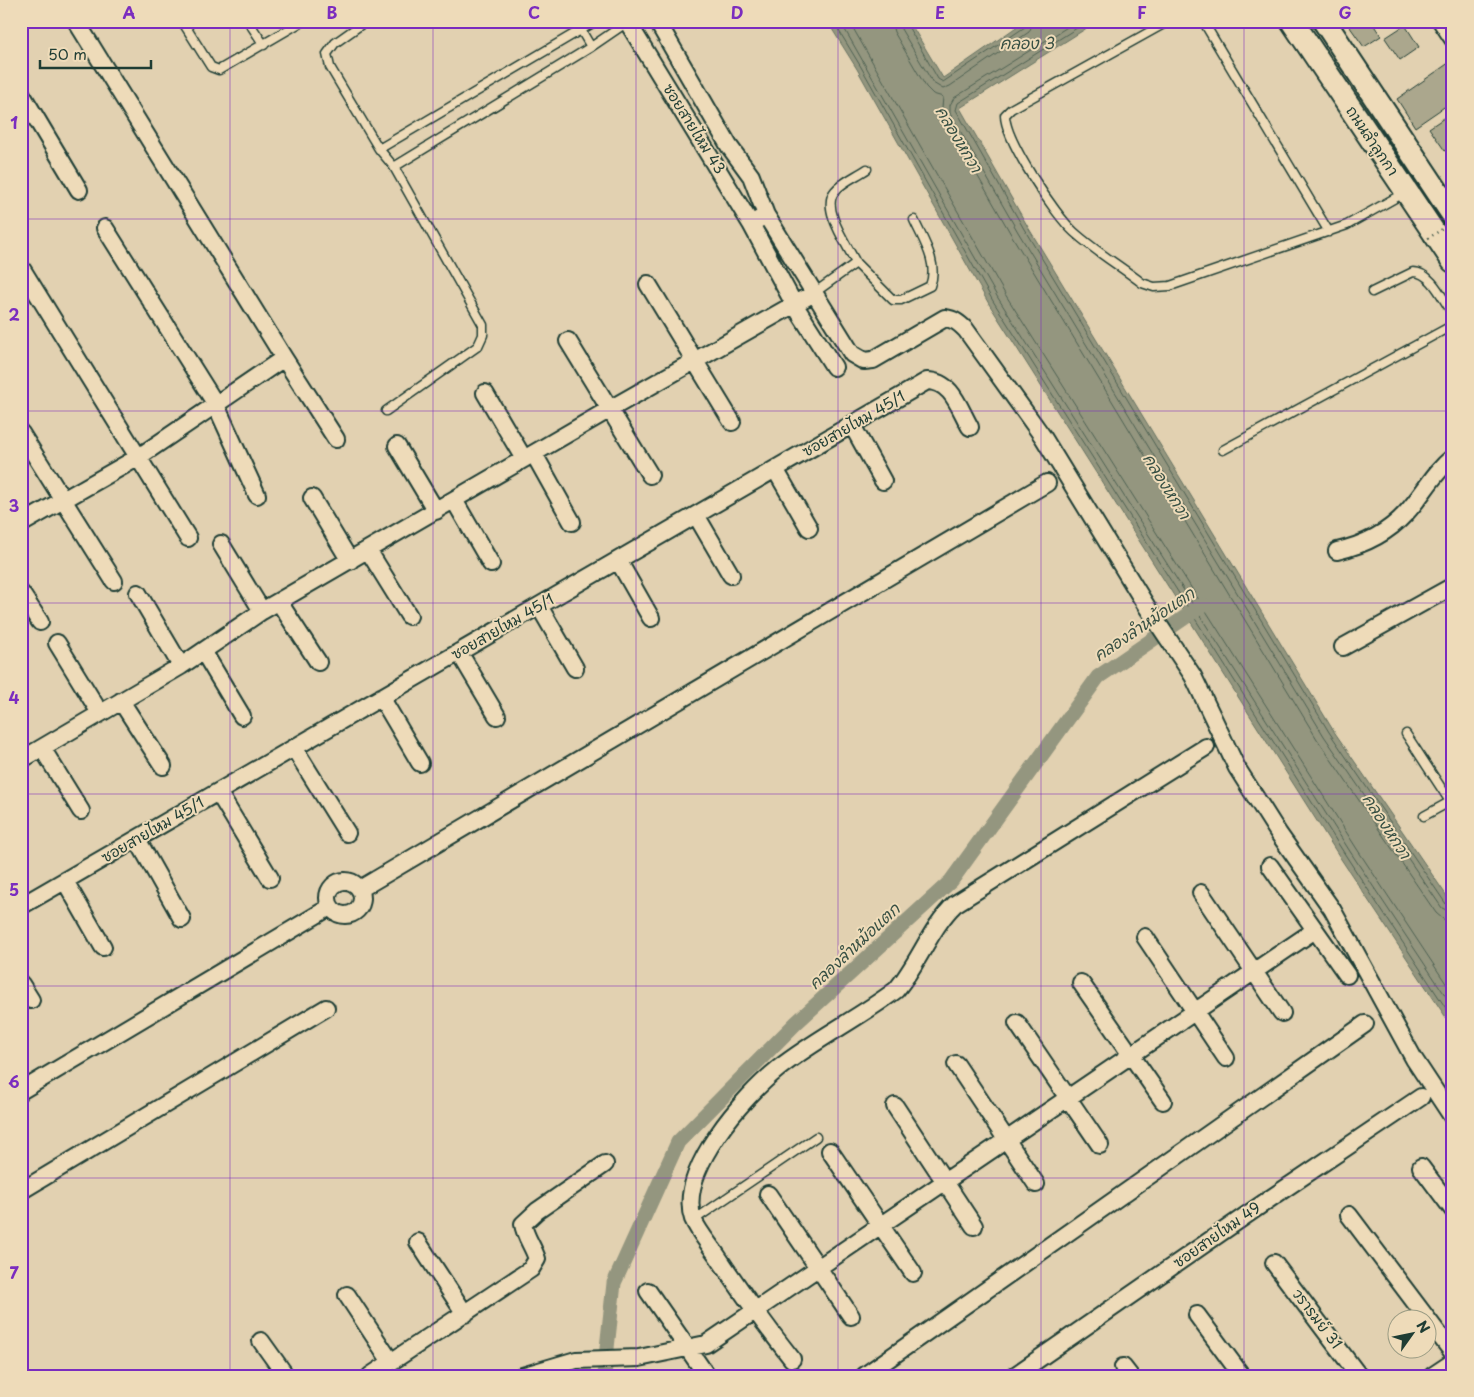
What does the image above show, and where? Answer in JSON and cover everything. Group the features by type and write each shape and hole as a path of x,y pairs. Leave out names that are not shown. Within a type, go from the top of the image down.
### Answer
{"main road":[{"name":"ถนนลำลูกกา","path":"1292,21 1453,261"},
{"name":"ถนนลำลูกกา","path":"1324,21 1453,215"}],"street":[{"path":"76,21 336,439"},
{"name":"ซอยสายไหม 43","path":"628,21 751,224 794,304 834,367"},
{"path":"657,21 729,146 751,176 766,215 852,354 864,361 873,360 945,318 958,322 1038,430 1147,607 1193,676 1237,768 1279,834 1332,909 1414,1060 1453,1118"},
{"path":"1441,21 1453,39"},
{"path":"21,92 80,190"},
{"path":"751,224 766,215"},
{"path":"105,228 215,403 257,495"},
{"path":"22,269 188,538"},
{"path":"648,284 732,422"},
{"path":"21,760 181,666 262,611 814,293"},
{"path":"568,341 650,475"},
{"path":"21,524 63,502 137,458 215,403 284,358"},
{"name":"ซอยสายไหม 45/1","path":"21,906 927,381 938,381 947,387 970,427"},
{"path":"485,393 572,522"},
{"path":"852,425 883,481"},
{"path":"21,433 114,581"},
{"path":"397,446 436,511"},
{"path":"1337,552 1360,546 1378,537 1406,514 1443,465 1453,457"},
{"path":"775,469 809,528"},
{"path":"360,889 1047,483"},
{"path":"312,498 350,561"},
{"path":"454,500 490,564"},
{"path":"696,515 730,575"},
{"path":"221,544 262,611"},
{"path":"368,550 409,616"},
{"path":"618,560 651,618"},
{"path":"1343,647 1453,586"},
{"path":"21,593 40,622"},
{"path":"138,593 181,666"},
{"path":"279,602 318,662"},
{"path":"539,606 575,668"},
{"path":"57,643 100,713"},
{"path":"203,651 242,716"},
{"path":"459,652 497,716"},
{"path":"381,697 420,763"},
{"path":"121,701 163,766"},
{"path":"792,1359 754,1311 694,1220 690,1198 694,1178 711,1147 732,1117 768,1078 781,1067 896,990 906,978 945,913 954,904 1206,747"},
{"path":"42,748 81,811"},
{"path":"294,748 347,832"},
{"path":"218,792 270,878"},
{"path":"137,839 182,919"},
{"path":"1270,866 1347,975"},
{"path":"344,880 351,881 360,889 362,901 356,911 351,914 339,914 330,907 328,895 334,885 344,880"},
{"path":"65,881 102,947"},
{"path":"1201,893 1282,1013"},
{"path":"21,1090 330,907"},
{"path":"522,1376 576,1360 639,1358 706,1344 1315,930"},
{"path":"1145,937 1226,1058"},
{"path":"1081,983 1163,1100"},
{"path":"21,984 31,1000"},
{"path":"21,1191 326,1008"},
{"path":"1017,1023 1100,1145"},
{"path":"864,1376 1366,1024"},
{"path":"956,1064 1036,1184"},
{"name":"ซอยสายไหม 49","path":"1014,1376 1270,1198 1421,1097"},
{"path":"895,1106 974,1226"},
{"path":"830,1151 913,1273"},
{"path":"370,1376 531,1269 537,1259 534,1248 525,1235 523,1224 529,1217 605,1164"},
{"path":"1421,1167 1453,1210"},
{"path":"768,1194 851,1316"},
{"path":"1349,1216 1453,1353"},
{"path":"418,1242 465,1314"},
{"name":"วรารมย์ 31","path":"1274,1263 1360,1376"},
{"path":"648,1291 707,1376"},
{"path":"347,1295 391,1362"},
{"path":"1197,1315 1242,1376"},
{"path":"261,1341 286,1376"},
{"path":"1432,1376 1453,1362"}],"lane":[{"path":"182,21 211,67 219,70 303,21"},
{"path":"248,21 264,45"},
{"path":"366,21 334,44 327,54 330,67 379,148 394,167 484,325 483,335 478,346 386,411"},
{"path":"379,148 596,21"},
{"path":"394,167 591,47 628,21"},
{"path":"1169,21 1012,109 1005,115 1005,125 1027,167 1052,205 1074,232 1142,283 1154,287 1170,286 1329,232 1364,217 1406,192"},
{"path":"1203,21 1329,232"},
{"path":"581,30 591,47"},
{"path":"868,169 836,190 830,198 831,214 856,263 893,300 901,300 930,286 934,275 933,265 914,220"},
{"path":"814,293 856,263"},
{"path":"1372,292 1413,272 1420,272 1427,276 1453,314"},
{"path":"1222,450 1453,325"},
{"path":"1406,734 1452,803 1424,816"},
{"path":"694,1220 816,1138"}],"path":[{"path":"1424,241 1453,222"}],"water":[{"path":"827,21 909,21 943,78 1025,21 1098,21 960,108 1028,227 1333,730 1453,905 1453,1028 1341,859 989,304 857,69"}],"building":[{"path":"1349,21 1371,21 1381,36 1364,47 1347,23"},
{"path":"1405,25 1419,47 1400,60 1385,38"},
{"path":"1453,60 1453,101 1415,127 1397,99"},
{"path":"1453,112 1453,146 1445,151 1429,128"}],"waterway":[{"name":"คลองลำหม้อแตก","path":"604,1376 614,1283 678,1142 796,1023 951,881 1098,677 1203,605"}],"water label":[{"name":"คลอง 3","path":"1027,43"},
{"name":"คลองหกวา","path":"959,139"},
{"name":"คลองหกวา","path":"1167,486"},
{"name":"คลองหกวา","path":"1387,826"}]}
